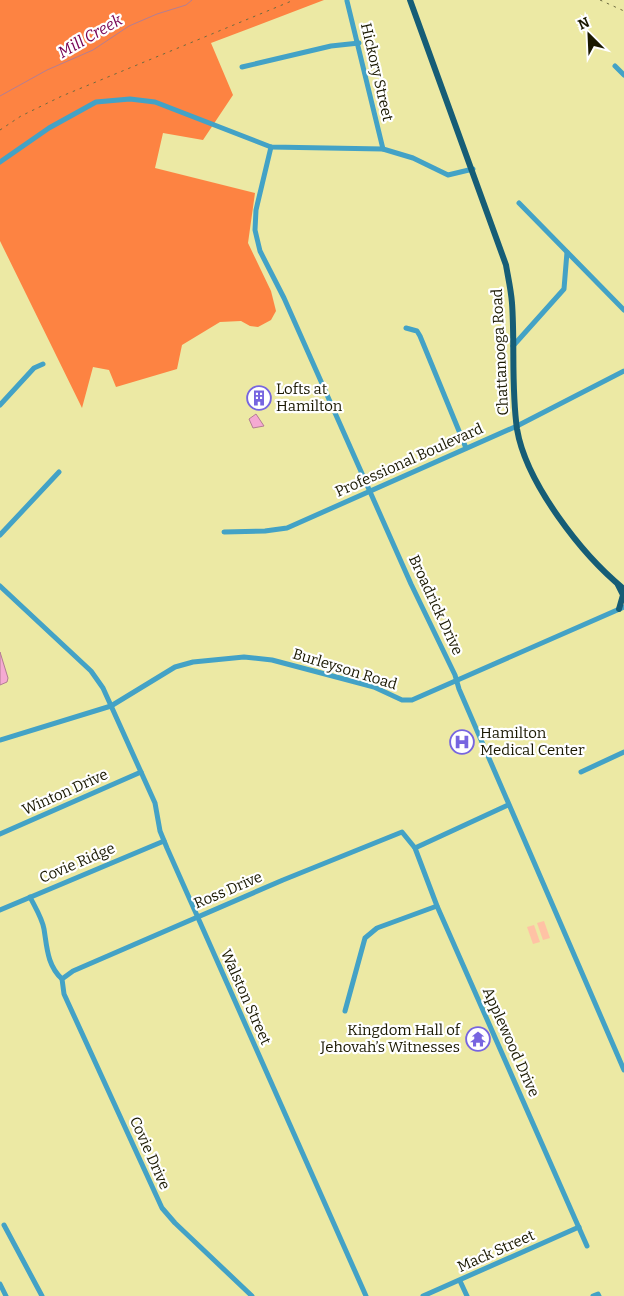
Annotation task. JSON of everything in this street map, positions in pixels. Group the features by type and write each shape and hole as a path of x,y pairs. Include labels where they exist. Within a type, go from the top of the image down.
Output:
{"main road":[{"name":"Chattanooga Road","path":"410,0 473,169 506,265 512,301 517,426 532,470 547,497 590,556 624,588"},
{"path":"616,582 623,595 622,608"}],"street":[{"name":"Hickory Street","path":"347,1 359,43 383,149"},
{"path":"242,67 331,46 359,43"},
{"path":"615,66 624,75"},
{"path":"0,162 49,128 96,102 130,99 164,105 271,147 383,149 413,158 448,175 473,169"},
{"name":"Broadrick Drive","path":"271,147 256,210 255,230 260,251 456,681 624,1070"},
{"path":"519,203 624,310"},
{"path":"513,346 564,289 567,252"},
{"path":"406,328 417,331 420,336 466,448"},
{"path":"0,405 34,368 43,364"},
{"name":"Professional Boulevard","path":"224,532 266,532 287,528 517,426 624,371"},
{"path":"0,535 59,472"},
{"name":"Walston Street","path":"0,586 91,671 103,688 155,803 164,841 366,1296"},
{"name":"Burleyson Road","path":"0,740 111,706 175,667 192,662 244,657 272,660 308,669 374,688 406,701 622,608"},
{"path":"581,772 624,752"},
{"name":"Winton Drive","path":"0,834 141,772"},
{"path":"416,848 508,805"},
{"name":"Ross Drive","path":"62,979 73,971 197,917 402,832 416,848"},
{"name":"Covie Ridge","path":"0,910 164,841"},
{"name":"Applewood Drive","path":"416,848 437,906 587,1246"},
{"path":"30,896 44,930 45,947 51,964 62,979"},
{"path":"345,1011 365,938 378,928 437,906"},
{"name":"Covie Drive","path":"62,979 64,994 162,1208 175,1223 252,1296"},
{"path":"4,1225 42,1296"},
{"name":"Mack Street","path":"423,1296 579,1227"},
{"path":"460,1281 467,1296"},
{"path":"0,1284 6,1296"},
{"path":"593,1296 598,1294 599,1296"}],"shaded area":[{"path":"0,0 324,0 211,43 233,95 203,140 163,133 155,168 255,193 248,243 271,291 276,311 271,320 258,327 250,326 241,321 220,322 182,345 177,369 116,387 109,370 93,367 82,408 0,241"},
{"path":"256,414 264,426 253,428 249,419"},
{"path":"0,652 8,678 7,682 0,685"},
{"path":"544,921 550,938 543,940 537,923"},
{"path":"534,925 540,942 533,944 527,927"}],"waterway":[{"name":"Mill Creek","path":"0,96 47,70 93,50 129,26 157,14 186,5 192,0"}],"railway":[{"path":"0,130 21,116 62,96 294,0"},
{"path":"600,0 624,11"}],"place":[{"name":"Lofts at Hamilton","path":"259,398"},
{"name":"Hamilton Medical Center","path":"462,742"},
{"name":"Kingdom Hall of Jehovah’s Witnesses","path":"478,1039"}]}
